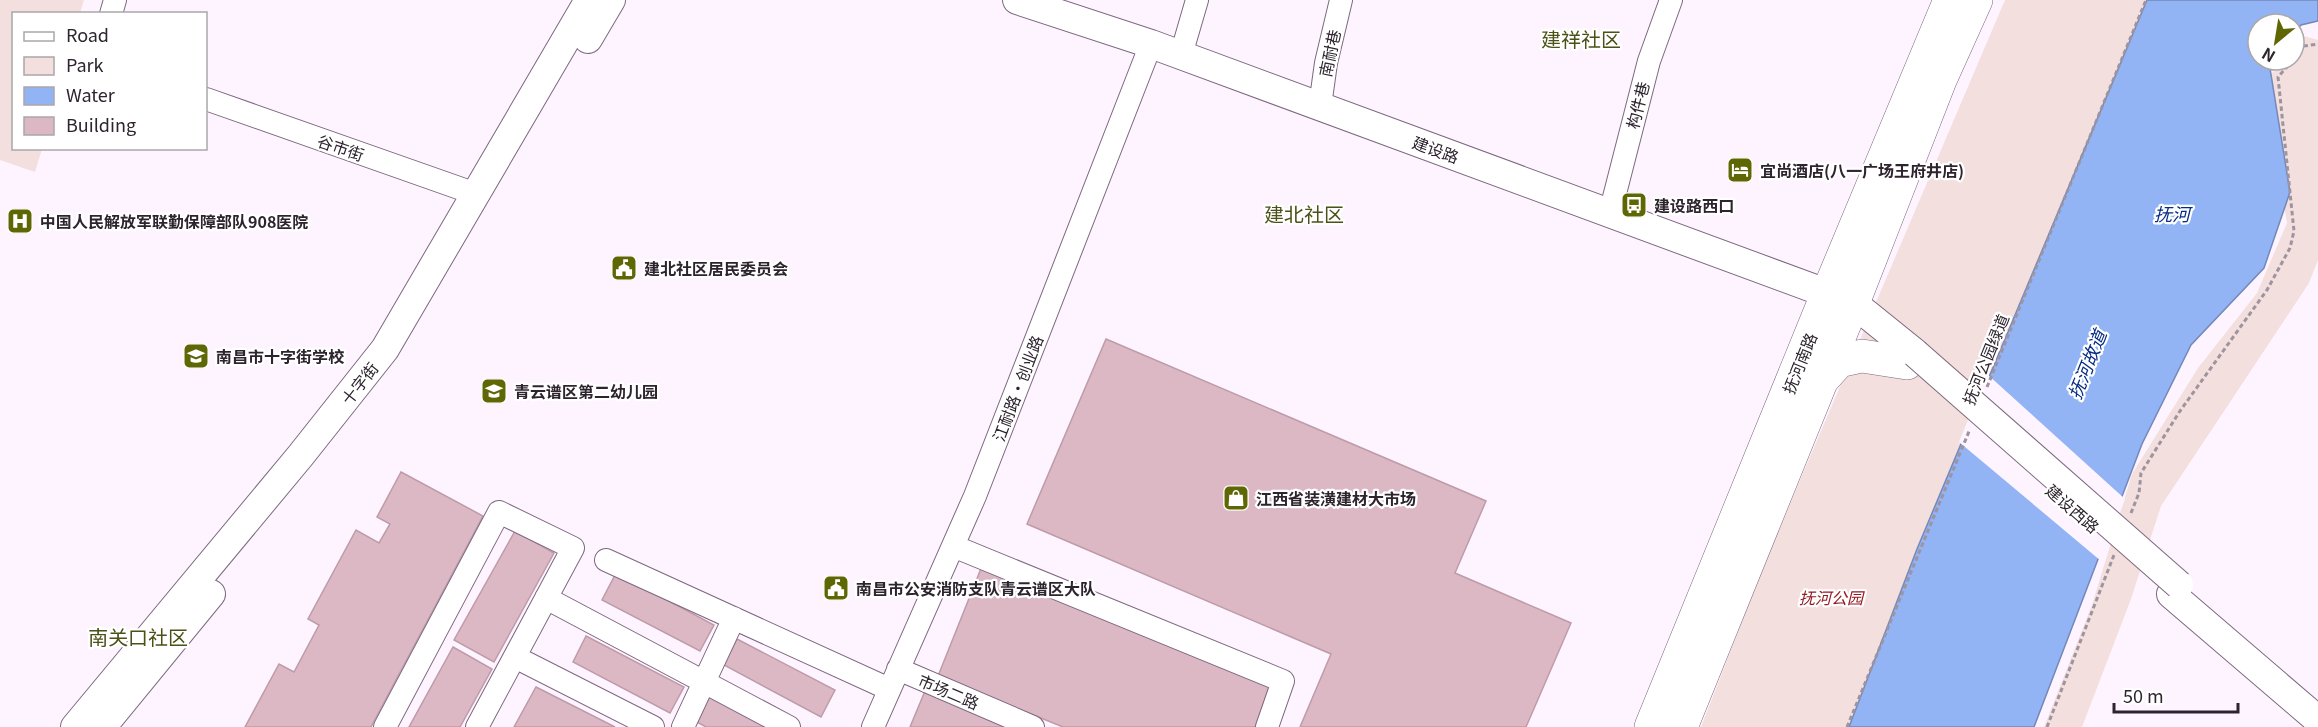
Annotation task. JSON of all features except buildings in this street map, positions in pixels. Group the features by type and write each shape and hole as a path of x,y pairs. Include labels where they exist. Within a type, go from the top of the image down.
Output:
{"highway":[{"name":"抚河南路","path":"1681,727 1822,380 1837,305 1950,0"},
{"name":"抚河南路","path":"1651,727 1837,305 1976,0"},
{"path":"1822,380 1839,361 1862,356 1911,358"}],"main road":[{"name":"十字街","path":"75,727 301,455 385,349 589,0"},
{"name":"十字街","path":"102,727 398,365 611,0"},
{"name":"建设路","path":"1017,0 1151,44 1741,261 1837,305"},
{"name":"建设西路","path":"1837,305 1911,358 2175,589 2318,720"},
{"name":"建设西路","path":"2175,589 2318,704"}],"street":[{"path":"1180,55 1197,0"},
{"name":"南耐巷","path":"1320,106 1326,63 1341,0"},
{"name":"构件巷","path":"1610,213 1649,61 1671,0"},
{"name":"江耐路·创业路","path":"873,727 975,496 1151,44"},
{"name":"谷市街","path":"207,99 476,194"},
{"path":"385,727 499,512 573,548 478,727"},
{"path":"953,546 1283,681 1267,727"},
{"name":"市场二路","path":"606,560 734,618 894,679 1033,727"},
{"path":"546,598 789,727"},
{"path":"683,727 734,618"},
{"path":"515,657 653,727"}],"path":[{"name":"抚河公园绿道","path":"1983,397 2146,0"},
{"path":"2130,515 2139,493 2141,473 2180,411 2267,290 2290,248 2294,231 2278,77 2282,72"},
{"name":"抚河公园绿道","path":"1847,727 1974,419"},
{"path":"2047,727 2117,549"}],"green space":[{"path":"0,0 84,0 80,12 12,12 12,150 42,150 35,172 0,160"},
{"name":"抚河公园","path":"2005,0 2151,0 1860,727 1701,727 1766,560"},
{"path":"2306,37 2318,40 2318,260 2309,283 2161,506 2131,599 2082,727 2044,727 2092,605 2132,474 2198,368 2257,293 2287,223 2263,84 2273,72 2306,72"}],"water":[{"name":"抚河","path":"2147,0 2318,0 2318,21 2306,24 2306,12 2246,12 2246,72 2271,72 2290,192 2264,268 2191,345 2142,444 2034,727 1849,727 1917,549"}],"pier":[{"path":"1987,374 2125,499 2101,561 1959,442"}],"place":[{"name":"宜尚酒店(八一广场王府井店)","path":"1740,170"},
{"name":"建设路西口","path":"1634,205"},
{"name":"中国人民解放军联勤保障部队908医院","path":"20,221"},
{"name":"建北社区居民委员会","path":"624,268"},
{"name":"南昌市十字街学校","path":"196,356"},
{"name":"青云谱区第二幼儿园","path":"494,391"},
{"name":"江西省装潢建材大市场","path":"1236,498"},
{"name":"南昌市公安消防支队青云谱区大队","path":"836,588"}],"district":[{"name":"建祥社区","path":"1581,38"},
{"name":"建北社区","path":"1304,213"},
{"name":"南关口社区","path":"138,636"}],"water label":[{"name":"抚河故道","path":"2086,364"}]}
